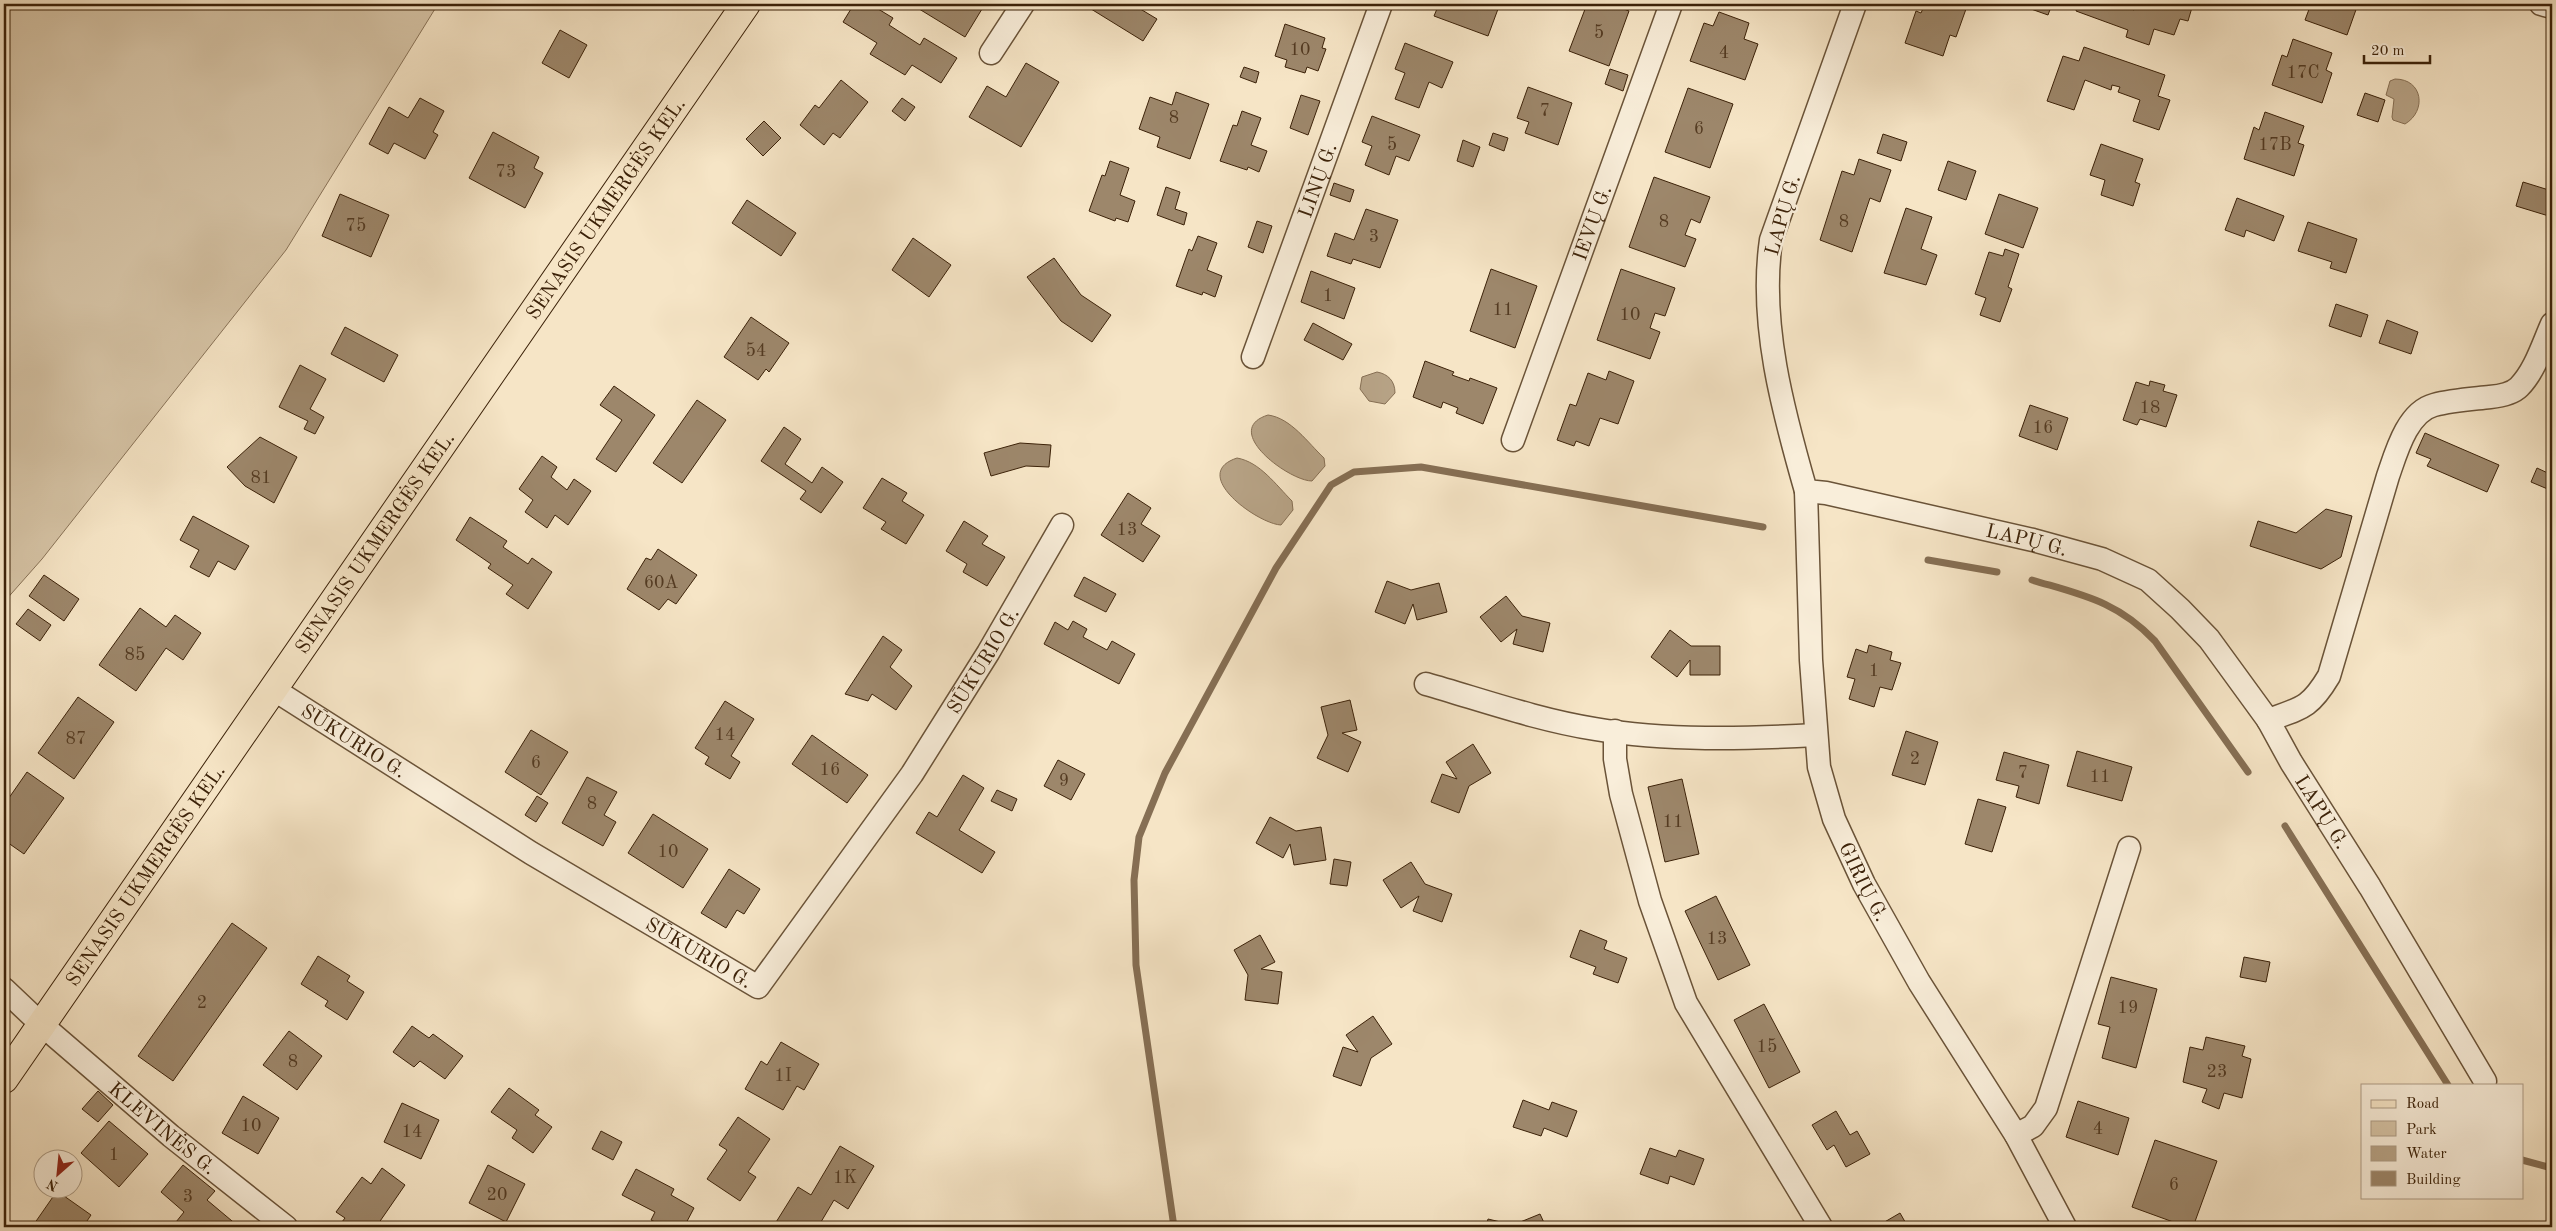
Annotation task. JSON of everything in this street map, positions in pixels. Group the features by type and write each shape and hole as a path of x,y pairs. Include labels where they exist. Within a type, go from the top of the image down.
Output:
{"main road":[{"name":"SENASIS UKMERGĖS KEL.","path":"4,1079 746,4"}],"street":[{"path":"991,53 1023,4"},
{"name":"LINŲ G.","path":"1252,357 1381,4"},
{"name":"IEVŲ G.","path":"1513,440 1671,4"},
{"name":"LAPŲ G.","path":"1855,4 1772,240 1767,272 1773,348 1789,431 1806,491 1826,493 2033,540 2102,559 2148,580 2209,639 2268,720 2291,762 2370,887 2485,1081"},
{"path":"2541,4 2552,7"},
{"path":"2268,720 2306,707 2319,694 2329,676 2388,476 2397,450 2410,425 2419,413 2432,405 2503,395 2518,389 2527,376 2552,324"},
{"name":"GIRIŲ G.","path":"1806,491 1811,660 1816,735 1819,767 1834,818 1864,884 1919,982 2016,1135 2065,1227"},
{"name":"SŪKURIO G.","path":"273,689 523,848 758,987 912,774 988,653 1062,525"},
{"path":"1426,684 1546,719 1615,732 1692,737 1816,735"},
{"path":"1615,732 1615,759 1620,794 1650,902 1686,1003 1822,1227"},
{"path":"2016,1135 2034,1126 2046,1108 2129,848"},
{"name":"KLEVINĖS G.","path":"4,989 42,1025 171,1136 264,1212 286,1227"}],"green space":[{"path":"4,4 438,4 286,250 42,559 4,602"}],"water":[{"path":"2395,79 2404,80 2411,84 2419,97 2417,111 2405,124 2393,120 2394,99 2386,95 2390,81"},
{"path":"1377,372 1388,376 1394,385 1395,393 1385,404 1369,401 1360,389 1362,377"},
{"path":"1268,415 1276,417 1292,426 1324,458 1325,466 1312,481 1302,479 1275,464 1263,454 1255,442 1251,432 1255,422"},
{"path":"1237,458 1245,460 1260,469 1292,501 1293,510 1281,525 1270,522 1244,508 1223,486 1220,475 1224,465"}],"building":[{"path":"854,4 870,4 893,18 889,25 920,45 924,38 957,58 941,83 912,65 905,75 870,54 877,43 843,22"},
{"path":"911,4 985,4 965,37"},
{"path":"1083,4 1132,4 1157,19 1143,41"},
{"path":"1439,4 1495,4 1494,8 1498,9 1488,36 1434,16"},
{"path":"1587,4 1611,4 1629,11 1609,66 1569,51"},
{"path":"1925,4 1951,4 1966,9 1956,37 1950,35 1943,56 1905,43 1916,11 1921,13"},
{"path":"2033,4 2052,4 2048,15 2031,9"},
{"path":"2078,4 2117,4 2134,10 2136,4 2142,6 2143,4 2193,4 2188,21 2180,19 2174,35 2154,29 2149,45 2126,37 2128,30 2076,11"},
{"path":"2311,4 2358,4 2347,35 2305,20"},
{"path":"1719,12 1749,23 1744,39 1758,44 1745,80 1690,61 1704,23 1713,26"},
{"path":"1285,24 1325,38 1322,48 1326,49 1318,71 1307,67 1305,73 1285,67 1287,60 1275,56"},
{"path":"560,30 587,45 569,78 542,63"},
{"path":"2293,39 2332,53 2326,70 2332,73 2322,103 2272,85 2282,55 2287,57"},
{"path":"1405,43 1453,62 1442,88 1429,82 1419,108 1395,99 1405,73 1395,69"},
{"path":"2084,47 2165,75 2158,96 2170,100 2159,130 2133,121 2140,100 2118,92 2120,87 2112,85 2111,90 2085,80 2074,110 2047,101 2063,56 2079,61"},
{"path":"1026,63 1059,82 1021,147 969,117 987,86 1006,97"},
{"path":"1244,67 1259,72 1256,83 1240,77"},
{"path":"1610,69 1628,75 1623,91 1605,84"},
{"path":"841,80 868,102 840,138 833,133 824,145 800,125 815,105 819,108"},
{"path":"1528,87 1572,103 1558,145 1525,133 1529,122 1517,118"},
{"path":"1688,88 1733,104 1710,168 1665,152"},
{"path":"1176,92 1209,104 1190,159 1157,147 1160,137 1139,129 1150,97 1172,105"},
{"path":"2365,93 2385,100 2378,122 2357,115"},
{"path":"1301,95 1320,101 1308,135 1290,128"},
{"path":"420,98 444,111 433,132 438,135 425,159 394,143 388,154 369,144 389,107 408,118"},
{"path":"902,98 915,107 905,121 892,111"},
{"path":"1242,111 1261,118 1251,145 1267,151 1259,172 1248,167 1247,170 1220,161 1233,125 1237,126"},
{"path":"2265,112 2304,126 2298,143 2304,145 2294,176 2244,159 2254,127 2259,130"},
{"path":"1372,116 1420,135 1409,161 1396,156 1389,175 1365,165 1372,146 1362,142"},
{"path":"764,121 781,138 763,156 746,139"},
{"path":"493,132 539,157 534,168 543,173 525,208 469,178"},
{"path":"1493,133 1508,138 1504,151 1489,145"},
{"path":"1883,134 1907,142 1901,161 1877,153"},
{"path":"1463,140 1480,147 1473,167 1457,161"},
{"path":"2101,144 2143,159 2135,182 2140,184 2133,206 2101,195 2105,180 2090,175"},
{"path":"1859,159 1891,170 1880,202 1870,198 1852,252 1820,240 1842,171 1854,175"},
{"path":"1110,161 1129,168 1120,195 1135,201 1128,222 1116,218 1115,221 1089,211 1102,175 1105,176"},
{"path":"1948,161 1976,171 1966,200 1938,190"},
{"path":"1654,177 1710,197 1700,223 1691,219 1685,235 1696,239 1685,267 1629,247"},
{"path":"2523,182 2552,191 2552,217 2516,206"},
{"path":"1334,183 1354,190 1350,202 1330,195"},
{"path":"1166,187 1180,192 1175,209 1187,213 1184,225 1157,215"},
{"path":"340,194 389,215 371,257 322,236"},
{"path":"1999,194 2038,208 2023,248 1985,234"},
{"path":"2237,198 2284,216 2274,241 2246,230 2244,237 2225,230"},
{"path":"747,200 796,233 781,256 732,223"},
{"path":"1906,208 1932,217 1921,249 1937,255 1926,285 1884,273"},
{"path":"1366,209 1398,220 1380,268 1353,259 1351,264 1327,256 1335,233 1354,240"},
{"path":"1257,221 1272,226 1263,253 1248,247"},
{"path":"2308,222 2357,239 2346,273 2330,268 2332,262 2298,251"},
{"path":"1198,236 1217,243 1207,270 1222,276 1215,297 1203,292 1202,295 1176,286 1189,249 1192,251"},
{"path":"913,238 951,265 929,297 892,270"},
{"path":"2005,249 2019,254 2008,287 2012,289 2000,322 1980,315 1986,298 1975,294 1989,252 2003,256"},
{"path":"1054,258 1081,295 1111,315 1092,342 1061,321 1027,277"},
{"path":"1491,269 1537,286 1515,348 1470,331"},
{"path":"1621,269 1675,288 1665,316 1655,313 1650,328 1660,332 1650,359 1597,340"},
{"path":"1311,271 1355,288 1344,319 1301,302"},
{"path":"2336,304 2368,315 2361,337 2329,326"},
{"path":"751,317 789,343 769,372 766,369 758,380 724,357"},
{"path":"2387,320 2418,332 2411,354 2379,343"},
{"path":"1313,323 1352,344 1343,360 1304,340"},
{"path":"345,327 398,355 384,382 331,354"},
{"path":"1425,361 1454,372 1452,375 1469,381 1470,378 1497,388 1483,424 1456,413 1458,408 1443,402 1441,408 1413,397"},
{"path":"300,365 326,379 310,409 324,417 315,434 304,429 308,421 279,407"},
{"path":"1609,371 1634,381 1618,424 1600,418 1589,446 1576,441 1574,446 1557,440 1570,404 1576,406 1588,373 1606,380"},
{"path":"2150,381 2165,385 2163,391 2177,395 2166,427 2140,419 2137,425 2123,420 2136,382 2149,386"},
{"path":"614,386 655,415 616,472 596,459 622,420 600,405"},
{"path":"697,400 726,420 682,483 653,463"},
{"path":"2030,405 2068,418 2057,450 2019,436"},
{"path":"784,427 801,439 785,464 812,483 822,467 843,482 821,513 800,499 806,491 761,461"},
{"path":"2425,433 2499,465 2487,492 2427,466 2431,459 2416,453"},
{"path":"260,437 297,457 274,503 245,486 227,467"},
{"path":"1020,443 1051,445 1049,467 1026,466 991,476 984,453"},
{"path":"542,456 557,467 551,477 567,490 574,479 591,491 568,525 555,515 547,528 525,512 533,500 519,489"},
{"path":"2537,468 2552,475 2550,490 2531,482"},
{"path":"882,478 907,493 902,501 924,515 906,544 881,529 886,522 863,508"},
{"path":"1128,493 1151,508 1141,524 1160,536 1143,562 1101,535"},
{"path":"2326,509 2352,516 2341,557 2321,569 2250,546 2258,521 2296,533"},
{"path":"193,516 249,546 235,570 218,561 209,577 190,567 199,550 180,540"},
{"path":"470,517 507,541 503,547 528,564 532,558 552,572 528,609 506,594 513,585 488,568 491,564 456,540"},
{"path":"964,521 988,536 982,544 1005,557 987,586 963,572 967,564 946,551"},
{"path":"658,549 697,575 676,604 668,599 659,610 627,589 646,558 651,560"},
{"path":"44,575 79,599 64,621 29,596"},
{"path":"1084,577 1116,594 1106,612 1074,596"},
{"path":"1387,581 1411,590 1439,583 1447,612 1417,620 1413,604 1405,624 1375,612"},
{"path":"1506,596 1522,616 1550,623 1543,652 1513,644 1517,629 1501,642 1480,617"},
{"path":"140,608 166,627 175,615 201,633 183,660 166,648 136,691 99,665"},
{"path":"28,609 51,625 40,641 16,624"},
{"path":"1073,621 1087,629 1083,637 1107,650 1112,641 1135,654 1119,684 1044,644 1055,622 1068,630"},
{"path":"1670,630 1691,646 1720,646 1720,675 1690,675 1690,660 1677,677 1651,657"},
{"path":"883,636 902,650 890,667 912,686 896,710 872,694 868,701 845,694"},
{"path":"1869,645 1892,652 1890,660 1901,663 1892,690 1880,687 1874,707 1849,699 1855,679 1847,677 1856,649 1867,653"},
{"path":"78,697 114,722 74,779 38,753"},
{"path":"1350,700 1357,730 1342,733 1361,742 1348,772 1317,758 1328,735 1321,707"},
{"path":"725,701 754,719 731,756 740,762 730,779 705,764 709,757 695,748"},
{"path":"531,730 568,752 541,795 505,772"},
{"path":"1906,731 1938,742 1925,785 1892,775"},
{"path":"812,735 868,775 847,803 792,764"},
{"path":"1473,744 1491,773 1469,786 1459,813 1431,802 1442,774 1457,779 1446,762"},
{"path":"2077,751 2132,767 2122,801 2067,786"},
{"path":"2004,752 2049,765 2039,804 2016,797 2019,786 1996,780"},
{"path":"1058,760 1085,774 1071,800 1044,786"},
{"path":"27,772 64,798 24,854 4,840 4,805"},
{"path":"963,775 984,788 959,830 995,852 982,873 916,833 929,812 937,817"},
{"path":"587,777 617,792 604,815 616,822 603,846 562,823"},
{"path":"1682,779 1699,854 1665,862 1648,787"},
{"path":"997,790 1017,799 1012,811 991,801"},
{"path":"537,796 548,803 536,822 525,815"},
{"path":"1978,799 2006,807 1992,852 1965,844"},
{"path":"653,814 708,849 683,888 628,853"},
{"path":"1270,817 1296,831 1321,827 1326,860 1294,865 1290,844 1283,858 1256,843"},
{"path":"1334,859 1351,862 1347,886 1330,884"},
{"path":"1411,862 1425,884 1452,894 1442,922 1413,911 1419,896 1401,908 1383,880"},
{"path":"729,869 760,889 744,914 737,910 726,928 701,913"},
{"path":"1716,896 1750,965 1718,980 1685,911"},
{"path":"232,923 267,948 173,1081 138,1056"},
{"path":"1580,930 1607,941 1604,949 1627,958 1618,983 1593,974 1596,967 1570,957"},
{"path":"1260,935 1275,962 1261,969 1282,972 1278,1004 1245,1000 1248,975 1234,950"},
{"path":"318,956 350,976 347,981 364,992 347,1020 325,1006 328,1001 301,984"},
{"path":"2244,957 2270,962 2266,982 2240,977"},
{"path":"2111,977 2157,989 2136,1068 2102,1058 2110,1027 2098,1024"},
{"path":"1764,1004 1800,1072 1769,1088 1734,1020"},
{"path":"1373,1016 1392,1044 1371,1058 1361,1086 1333,1076 1343,1047 1358,1052 1346,1035"},
{"path":"412,1026 429,1038 433,1034 463,1056 445,1079 420,1061 414,1067 393,1052"},
{"path":"289,1031 322,1056 297,1090 263,1065"},
{"path":"2206,1037 2245,1046 2242,1056 2251,1059 2242,1098 2224,1093 2219,1109 2202,1102 2207,1089 2183,1082 2190,1047 2203,1050"},
{"path":"781,1042 819,1064 804,1090 797,1086 783,1110 745,1089 761,1061 767,1065"},
{"path":"509,1088 539,1110 535,1115 552,1127 533,1153 512,1138 517,1130 491,1112"},
{"path":"98,1091 113,1105 98,1122 82,1109"},
{"path":"243,1096 279,1118 258,1154 222,1133"},
{"path":"1523,1100 1549,1110 1552,1102 1577,1111 1567,1137 1544,1128 1541,1136 1513,1127"},
{"path":"2078,1101 2129,1118 2118,1155 2066,1137"},
{"path":"402,1103 439,1120 421,1159 384,1142"},
{"path":"1836,1111 1850,1135 1857,1131 1870,1154 1846,1167 1834,1145 1827,1150 1812,1125"},
{"path":"738,1117 770,1139 748,1172 756,1177 740,1201 707,1179 727,1150 719,1145"},
{"path":"109,1121 148,1154 119,1187 82,1152"},
{"path":"601,1131 622,1142 613,1160 592,1149"},
{"path":"2155,1140 2217,1161 2193,1227 2187,1227 2132,1207"},
{"path":"840,1146 874,1166 848,1209 834,1200 818,1227 773,1227 798,1187 811,1195"},
{"path":"1650,1148 1676,1157 1679,1150 1704,1159 1694,1185 1670,1176 1668,1184 1640,1174"},
{"path":"183,1165 215,1191 207,1200 237,1227 172,1227 184,1212 161,1192"},
{"path":"488,1165 525,1184 506,1222 469,1203"},
{"path":"382,1168 405,1185 376,1227 338,1227 345,1218 336,1212 362,1177 371,1184"},
{"path":"636,1169 674,1189 671,1195 694,1208 684,1227 665,1227 651,1220 655,1212 622,1195"},
{"path":"52,1198 67,1198 91,1215 83,1227 32,1227"},
{"path":"1900,1213 1908,1227 1876,1227"},
{"path":"1540,1214 1546,1227 1486,1227 1488,1219 1513,1225"}],"waterway":[{"path":"1174,1227 1136,965 1134,880 1139,837 1165,773 1276,568 1331,485 1354,472 1421,467 1763,527"},
{"path":"1928,560 1997,572"},
{"path":"2032,580 2098,601 2113,608 2141,628 2155,641 2248,772"},
{"path":"2285,826 2447,1084"},
{"path":"2524,1161 2552,1168"}]}
